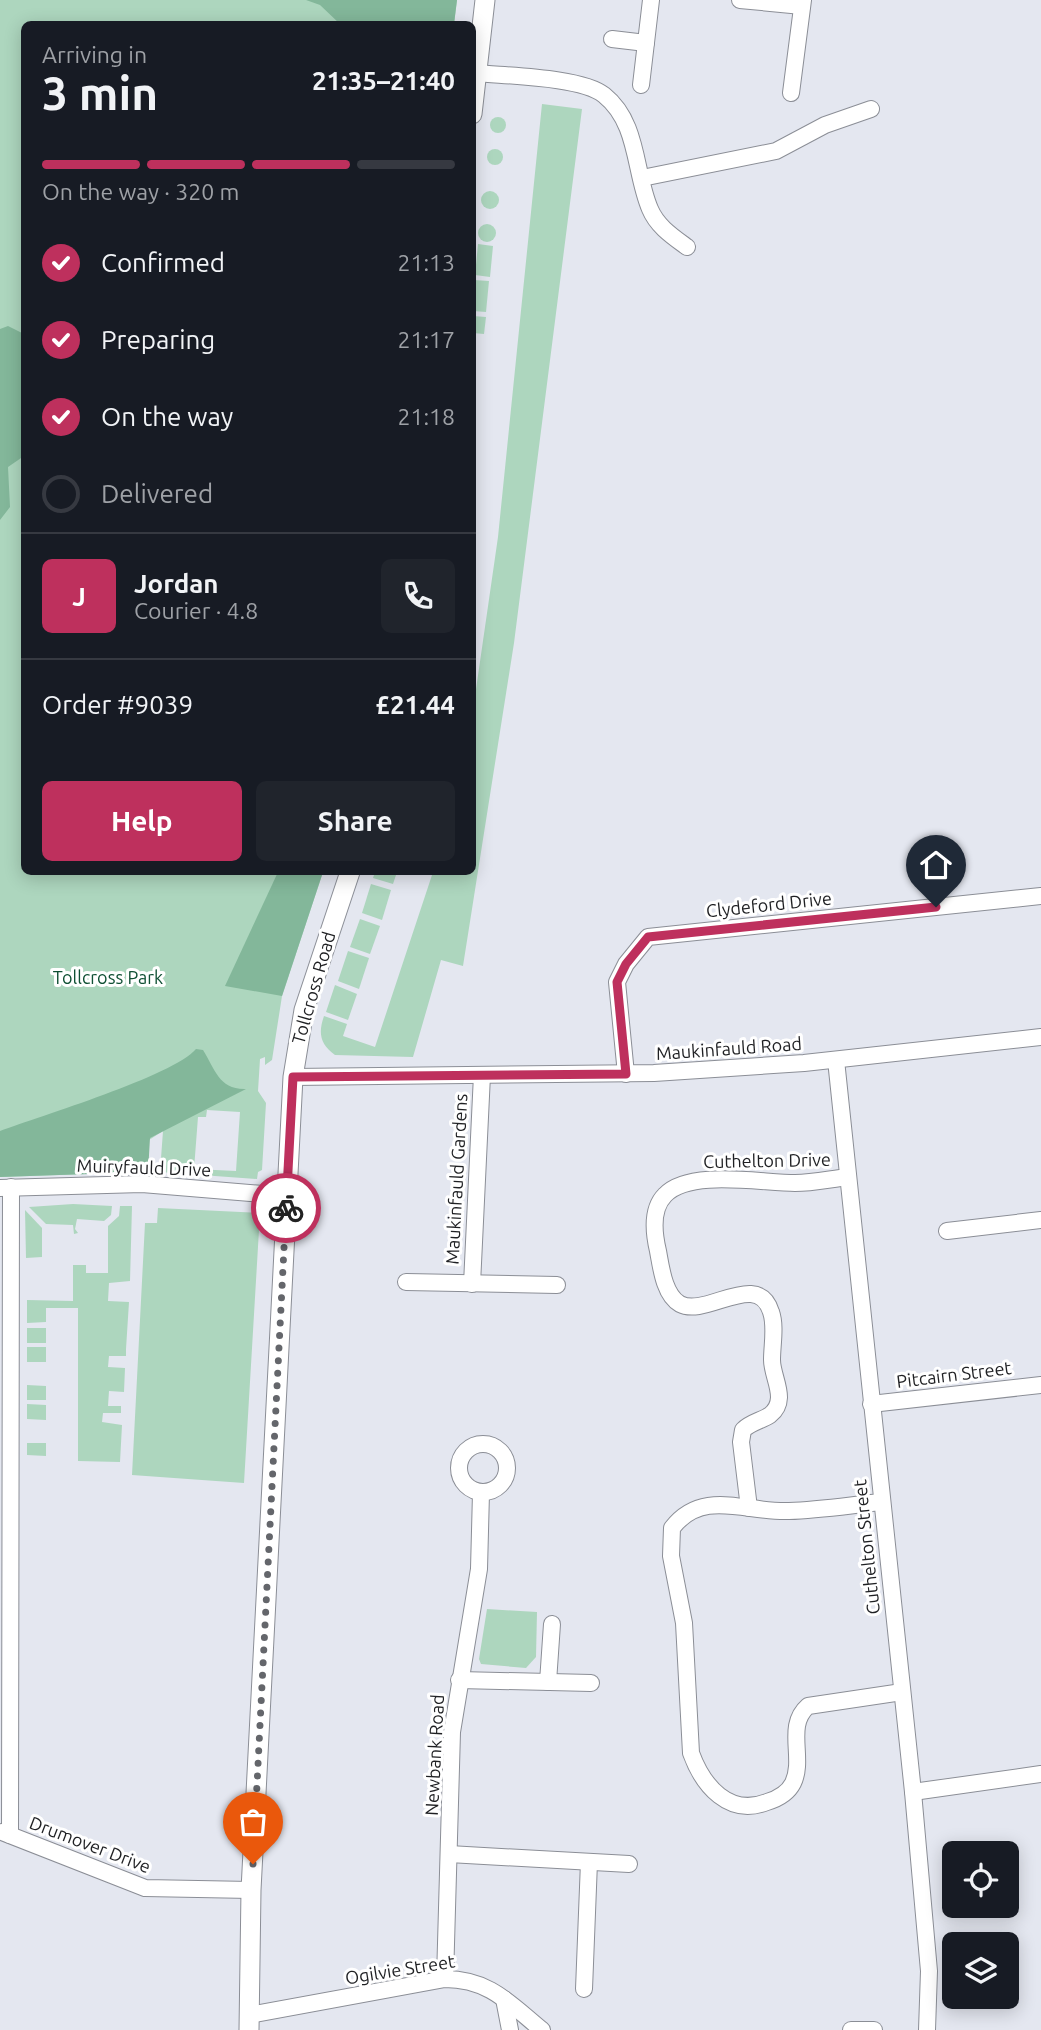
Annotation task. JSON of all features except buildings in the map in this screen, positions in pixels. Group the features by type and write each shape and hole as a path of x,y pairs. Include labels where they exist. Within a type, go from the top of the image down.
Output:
{"street":[{"path":"476,82 485,0"},
{"path":"641,85 652,0"},
{"path":"740,0 803,3 791,93"},
{"path":"612,39 646,43"},
{"path":"477,74 567,82 604,94 630,130 650,209 663,229 687,247"},
{"path":"642,178 776,151 825,125 871,109"},
{"name":"Tollcross Road","path":"249,2022 251,1890 293,1077 304,1010 349,875"},
{"name":"Clydeford Drive","path":"626,1074 617,982 626,964 648,937 1041,896"},
{"name":"Maukinfauld Road","path":"293,1077 626,1074 836,1060 1041,1037"},
{"name":"Cuthelton Street","path":"836,1060 913,1791 929,1971 927,2030"},
{"name":"Maukinfauld Gardens","path":"471,1284 482,1075"},
{"name":"Cuthelton Drive","path":"749,1508 741,1442 743,1430 751,1422 769,1416 777,1407 779,1398 772,1365 772,1312 758,1296 748,1293 690,1307 680,1304 671,1296 654,1231 658,1204 665,1195 690,1182 799,1183 848,1177"},
{"name":"Muiryfauld Drive","path":"6,1188 142,1184 287,1196"},
{"path":"5,1833 6,1188"},
{"path":"947,1231 1041,1220"},
{"name":"Maukinfauld Gardens","path":"407,1282 557,1285"},
{"name":"Pitcairn Street","path":"871,1404 1041,1385"},
{"name":"Newbank Road","path":"445,1979 452,1732 479,1569 481,1493"},
{"path":"881,1502 790,1511 720,1503 702,1506 679,1518 670,1538 684,1623 689,1737 697,1769 718,1796 733,1805 748,1807 775,1800 789,1790 795,1780 796,1725 800,1712 808,1706 902,1692"},
{"path":"548,1682 552,1624"},
{"path":"459,1680 591,1682"},
{"path":"913,1791 1041,1774"},
{"name":"Drumover Drive","path":"5,1833 145,1888 251,1890"},
{"path":"449,1854 629,1864"},
{"path":"584,1989 589,1862"},
{"name":"Ogilvie Street","path":"249,2022 445,1979 468,1979 484,1985 542,2030"},
{"path":"504,1999 510,2030"},
{"path":"851,2030 874,2030"}],"green space":[{"name":"Tollcross Park","path":"0,0 457,0 454,21 21,21 21,875 322,875 282,996 272,1060 265,1065 265,1057 260,1059 258,1091 266,1103 262,1170 258,1172 257,1179 160,1172 163,1131 149,1140 148,1172 0,1177","holes":["207,1110 240,1112 236,1171 194,1169 198,1117 206,1117"]},
{"path":"306,0 457,0 454,21 337,21 320,5"},
{"path":"542,104 582,109 514,643 463,966 441,960 413,1057 335,1055 326,1047 322,1038 324,1016 347,1024 343,1036 375,1047 432,875 476,875 476,689 498,537"},
{"path":"495,117 501,117 506,125 504,131 495,133 490,128 490,122"},
{"path":"492,149 498,149 503,157 501,163 492,165 487,160 487,154"},
{"path":"490,191 496,194 499,200 496,206 490,209 484,206 481,200 484,194"},
{"path":"487,224 493,227 496,233 493,239 487,242 481,239 478,233 481,227"},
{"path":"478,244 493,246 490,277 476,275"},
{"path":"476,280 489,281 486,312 476,311"},
{"path":"476,316 486,317 484,334 476,333"},
{"path":"8,326 21,332 21,458 8,467 10,507 0,520 0,329"},
{"path":"277,875 322,875 282,996 225,986"},
{"path":"374,875 396,875 393,884 373,878"},
{"path":"371,884 391,890 382,920 362,913"},
{"path":"360,919 380,926 370,954 350,947"},
{"path":"348,951 369,958 359,989 338,981"},
{"path":"335,985 357,994 348,1020 326,1012"},
{"path":"196,1049 203,1050 224,1082 246,1089 150,1138 148,1172 0,1177 0,1131 134,1083 183,1060"},
{"path":"73,1204 112,1206 111,1215 104,1221 77,1219 75,1229 78,1233 74,1234 73,1225 46,1224 29,1207"},
{"path":"120,1206 132,1206 130,1281 109,1283 108,1301 129,1302 126,1356 109,1356 108,1367 125,1368 124,1392 109,1391 108,1406 121,1406 121,1413 103,1413 102,1422 122,1425 120,1462 78,1461 78,1308 46,1308 46,1322 27,1323 27,1300 73,1301 73,1265 86,1265 86,1273 108,1273 108,1226 119,1216"},
{"path":"158,1208 260,1213 244,1483 132,1475 145,1223 157,1223"},
{"path":"25,1210 42,1228 42,1257 26,1258"},
{"path":"27,1328 46,1328 46,1343 27,1343"},
{"path":"27,1347 46,1347 46,1362 27,1362"},
{"path":"27,1385 46,1386 46,1400 27,1400"},
{"path":"27,1404 46,1405 46,1420 27,1419"},
{"path":"27,1443 46,1443 46,1456 27,1455"},
{"path":"487,1609 537,1612 536,1657 526,1668 481,1664 479,1659"}],"way so far":[{"path":"253,1864 286,1208"}],"route":[{"path":"286,1208 293,1077 626,1074 617,982 626,964 648,937 936,907"}]}
